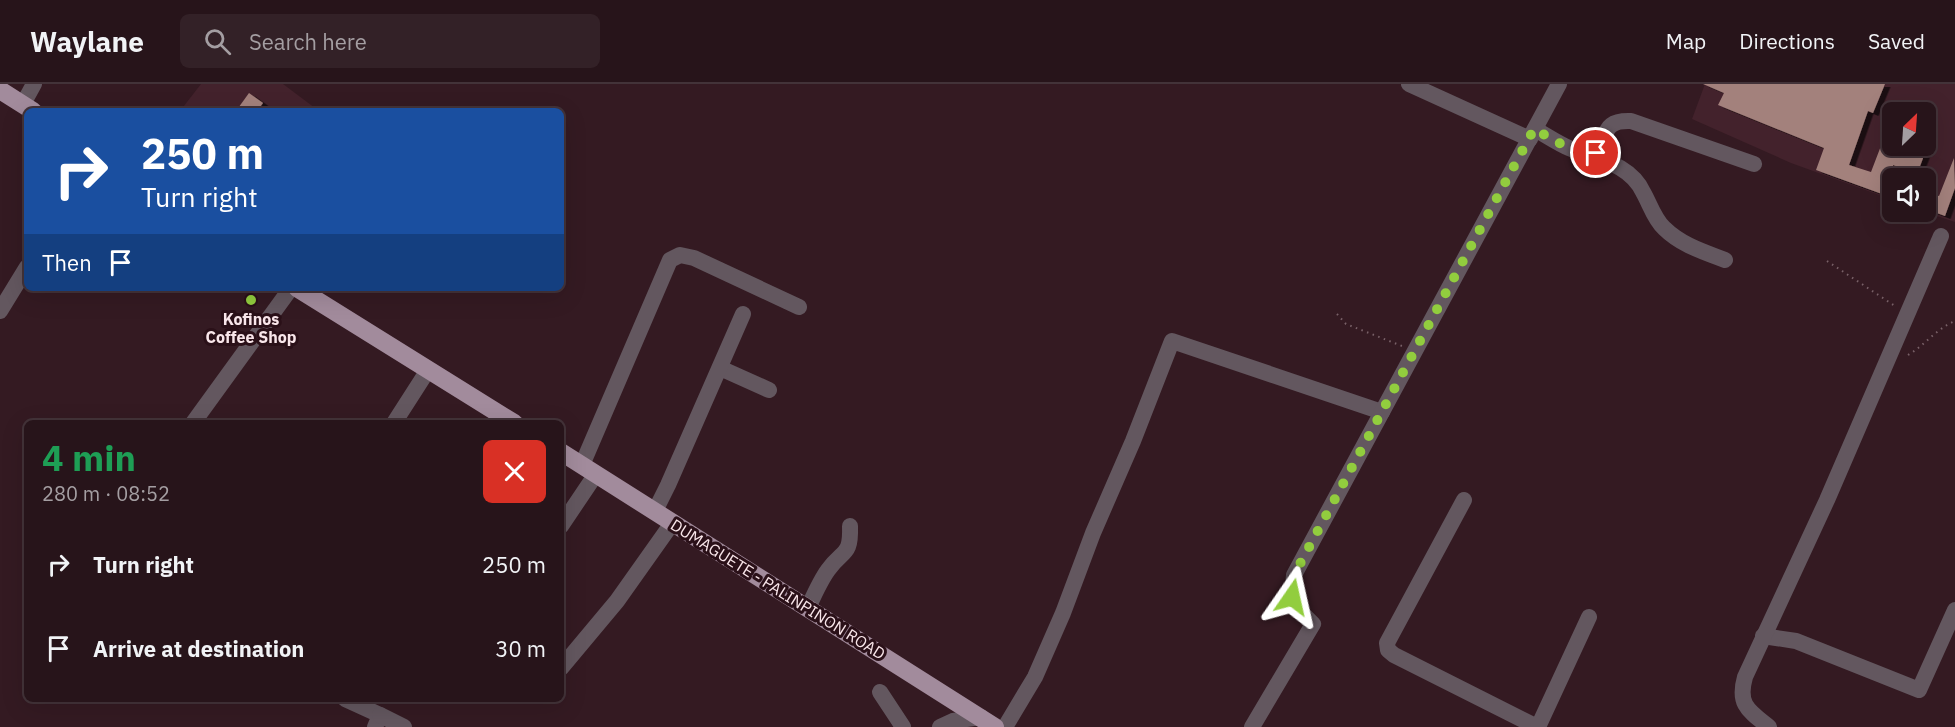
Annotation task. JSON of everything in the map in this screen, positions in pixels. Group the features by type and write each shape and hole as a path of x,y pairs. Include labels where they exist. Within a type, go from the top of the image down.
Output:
{"main road":[{"path":"2,94 28,107"},
{"path":"302,291 509,420"},
{"name":"DUMAGUETE - PALINPINON ROAD","path":"564,454 988,722"}],"street":[{"path":"28,107 34,84"},
{"path":"1409,84 1532,134 1614,163 1631,175 1642,189 1652,211 1663,227 1694,248 1725,260"},
{"path":"1252,727 1313,624 1301,614 1292,597 1294,575 1559,84"},
{"path":"1588,154 1596,153 1611,124 1618,121 1631,121 1754,165"},
{"path":"1769,727 1748,710 1742,700 1745,677 1827,500 1941,236"},
{"path":"564,520 589,470 670,260 680,255 694,258 799,307"},
{"path":"0,311 24,272"},
{"path":"195,420 289,291"},
{"path":"655,511 743,314"},
{"path":"1005,727 1035,676 1063,613 1093,533 1133,441 1172,341 1382,412"},
{"path":"720,368 769,390"},
{"path":"396,420 428,369"},
{"path":"1464,500 1392,632 1387,643 1388,650 1537,727 1589,617"},
{"path":"564,665 617,601 673,522"},
{"path":"808,608 829,569 844,555 851,544 850,526"},
{"path":"1763,636 1796,641 1920,690 1955,610"},
{"path":"880,692 903,727"},
{"path":"349,702 377,721 404,727"},
{"path":"940,727 953,721 988,722"}],"path":[{"path":"1827,261 1908,315"},
{"path":"1337,314 1347,324 1369,334 1394,344 1416,348"},
{"path":"1888,362 1903,357 1922,346 1933,334 1955,321"}],"shaded area":[{"path":"201,84 283,84 315,108 182,108"},
{"path":"1705,84 1955,84 1955,222 1936,216 1936,168 1882,168 1882,196 1791,163 1692,119"}],"building":[{"path":"1703,84 1885,84 1873,113 1868,111 1849,165 1871,172 1882,143 1882,156 1924,156 1919,168 1901,168 1893,165 1893,168 1882,168 1882,194 1816,170 1824,148 1718,105 1724,93"},
{"path":"249,93 263,103 259,108 238,108"},
{"path":"1954,158 1955,188 1945,216 1936,213 1936,195 1939,196"}],"place":[{"name":"Kofinos Coffee Shop","path":"251,300"}],"route":[{"path":"1292,597 1294,575 1534,129 1567,147 1588,154 1596,153"}]}
